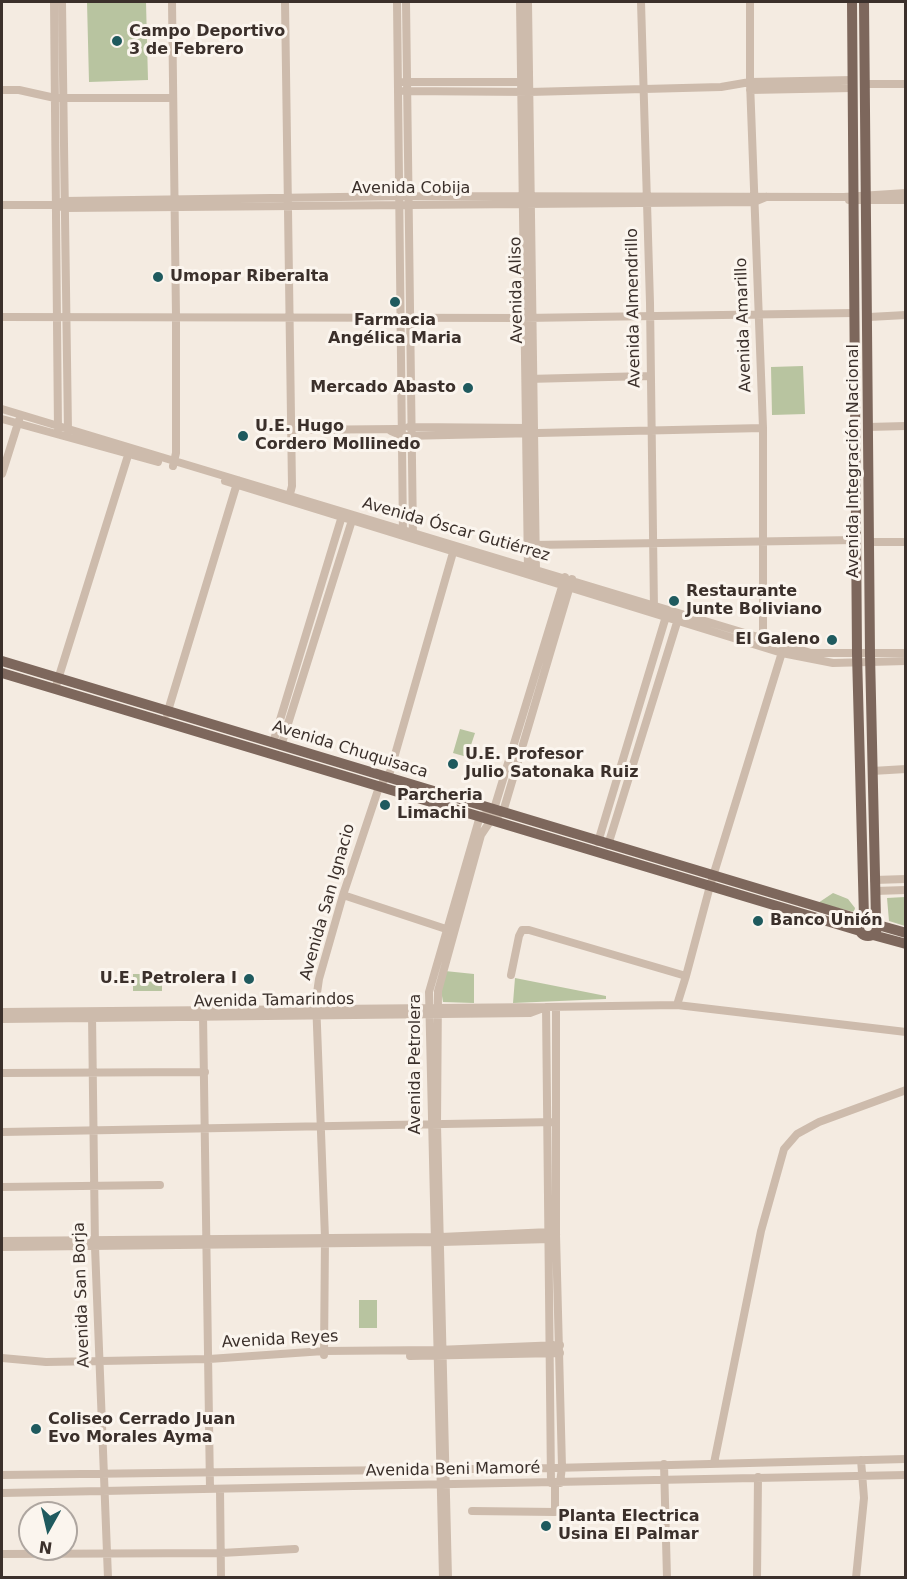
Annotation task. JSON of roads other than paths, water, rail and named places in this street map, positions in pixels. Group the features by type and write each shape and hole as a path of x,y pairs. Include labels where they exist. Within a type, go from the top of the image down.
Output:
{"main road":[{"name":"Avenida Integración Nacional","path":"852,2 850,197 854,313 857,658 869,925"},
{"name":"Avenida Integración Nacional","path":"864,2 874,885 869,925"},
{"name":"Avenida Chuquisaca","path":"2,662 164,722 304,759 712,881 869,925"},
{"name":"Avenida Chuquisaca","path":"2,673 168,710 277,744 304,759"},
{"name":"Avenida Chuquisaca","path":"383,782 603,843 712,881"},
{"path":"869,925 906,933"},
{"path":"869,925 906,944"}],"street":[{"path":"54,2 64,204 63,431"},
{"path":"62,2 55,205 62,316"},
{"path":"172,2 176,316 174,464"},
{"path":"285,2 291,430 289,498"},
{"path":"397,2 398,87 411,317 413,537"},
{"path":"403,533 400,317 408,87 406,2"},
{"name":"Avenida Aliso","path":"520,2 525,82"},
{"name":"Avenida Aliso","path":"528,2 525,92 528,431 532,572"},
{"name":"Avenida Almendrillo","path":"641,2 655,543 654,609"},
{"name":"Avenida Amarillo","path":"750,2 750,86 763,428 763,643"},
{"path":"408,87 525,82"},
{"path":"398,87 525,92 852,84"},
{"path":"865,84 906,84"},
{"path":"2,90 19,90 59,98 173,98"},
{"name":"Avenida Cobija","path":"2,205 754,199 906,194"},
{"name":"Avenida Cobija","path":"866,197 906,200"},
{"path":"2,317 528,318 854,313"},
{"path":"869,317 906,315"},
{"path":"529,379 650,376"},
{"name":"Avenida Óscar Gutiérrez","path":"2,409 19,419 237,482 342,516 783,649 906,661"},
{"name":"Avenida Óscar Gutiérrez","path":"2,419 19,419"},
{"path":"2,474 19,419"},
{"path":"868,427 906,426"},
{"path":"291,430 528,431 763,428"},
{"path":"57,684 129,451"},
{"path":"164,722 237,482"},
{"path":"277,744 342,516"},
{"path":"277,744 352,519"},
{"path":"532,545 856,540"},
{"path":"870,542 906,542"},
{"name":"Avenida San Ignacio","path":"324,1353 325,1241 317,1013 319,979 343,895 383,782 390,772 454,549"},
{"name":"Avenida Petrolera","path":"443,1578 441,1354 429,992 446,929 492,814 567,582"},
{"path":"603,843 667,613"},
{"path":"603,843 679,617"},
{"path":"677,1005 712,881 783,649"},
{"name":"Avenida Óscar Gutiérrez","path":"870,658 906,653"},
{"path":"872,771 906,769"},
{"path":"874,885 906,879"},
{"path":"874,885 906,890"},
{"path":"343,895 446,929"},
{"name":"Avenida Petrolera","path":"434,1125 440,979 457,905"},
{"path":"511,975 519,936 522,930 529,930 686,976"},
{"name":"Avenida Tamarindos","path":"2,1019 92,1015 428,1010 530,1013 551,1007 677,1005 906,1032"},
{"path":"472,1511 555,1512 557,1467 552,1235 551,1007"},
{"name":"Avenida Tamarindos","path":"2,1012 92,1015"},
{"path":"203,1014 210,1489"},
{"name":"Avenida San Borja","path":"92,1015 95,1244 108,1578"},
{"path":"2,1073 205,1072"},
{"path":"714,1463 761,1232 783,1149 797,1134 819,1122 906,1090"},
{"path":"2,1132 551,1123"},
{"path":"2,1187 160,1185"},
{"path":"2,1247 552,1235"},
{"path":"2,1241 95,1244"},
{"name":"Avenida Reyes","path":"2,1364 209,1361 324,1353 441,1354 555,1349"},
{"name":"Avenida Reyes","path":"2,1358 99,1363"},
{"name":"Avenida Beni Mamoré","path":"2,1475 557,1467 906,1459"},
{"path":"856,1578 864,1476 861,1460"},
{"path":"664,1464 667,1578"},
{"name":"Avenida Beni Mamoré","path":"2,1493 906,1475"},
{"path":"757,1578 758,1477"},
{"name":"Avenida Petrolera","path":"443,1485 448,1578"},
{"path":"220,1489 221,1578"},
{"path":"2,1554 221,1553 295,1549"}],"place":[{"name":"Campo Deportivo 3 de Febrero","path":"117,41"},
{"name":"Umopar Riberalta","path":"158,277"},
{"name":"Farmacia Angélica Maria","path":"395,302"},
{"name":"Mercado Abasto","path":"468,388"},
{"name":"U.E. Hugo Cordero Mollinedo","path":"243,436"},
{"name":"Restaurante Junte Boliviano","path":"674,601"},
{"name":"El Galeno","path":"832,640"},
{"name":"U.E. Profesor Julio Satonaka Ruiz","path":"453,764"},
{"name":"Parcheria Limachi","path":"385,805"},
{"name":"Banco Unión","path":"758,921"},
{"name":"U.E. Petrolera I","path":"249,979"},
{"name":"Coliseo Cerrado Juan Evo Morales Ayma","path":"36,1429"},
{"name":"Planta Electrica Usina El Palmar","path":"546,1526"}]}
